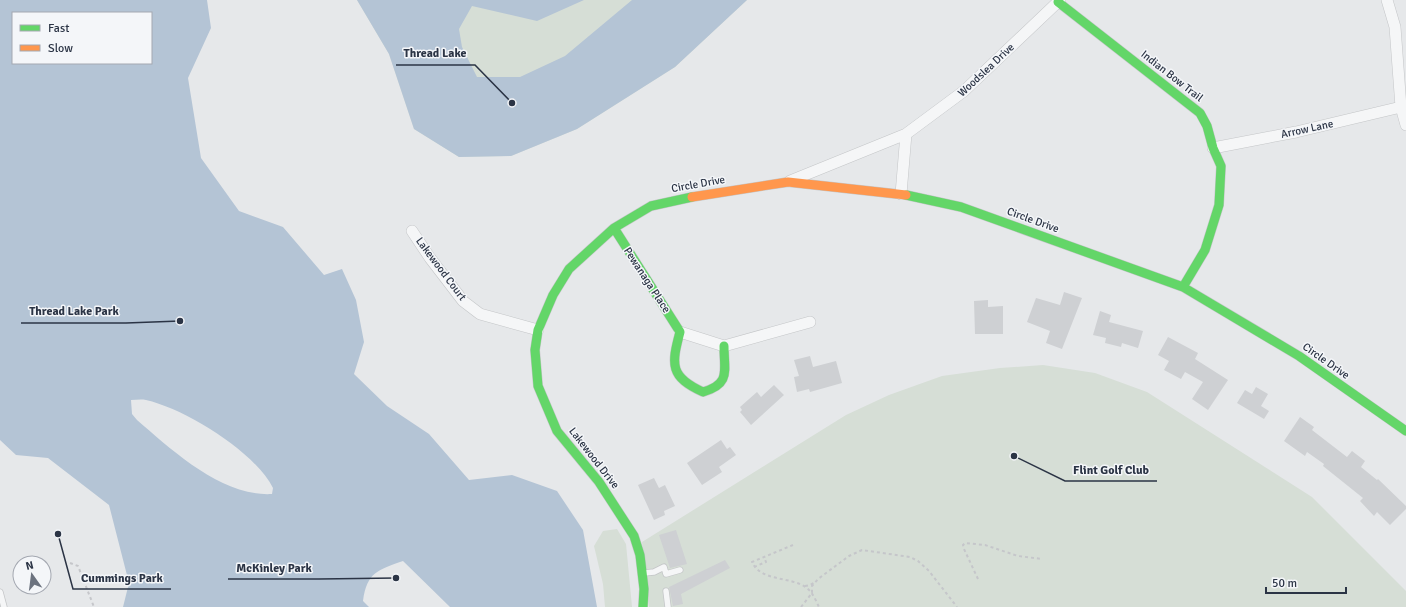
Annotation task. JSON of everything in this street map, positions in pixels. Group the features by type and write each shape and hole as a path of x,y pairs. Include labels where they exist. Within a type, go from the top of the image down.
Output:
{"street":[{"path":"1387,0 1395,27 1401,108 1406,125"},
{"name":"Woodslea Drive","path":"788,182 906,134 964,91 1059,1"},
{"name":"Indian Bow Trail","path":"1059,1 1200,113 1207,126 1212,148 1221,166 1219,205 1205,250 1183,287"},
{"name":"Arrow Lane","path":"1212,148 1296,132 1401,108"},
{"path":"901,194 906,134"},
{"name":"Circle Drive","path":"614,228 651,206 673,200 788,182 901,194 961,207 1183,287 1299,356 1406,431"},
{"name":"Lakewood Drive","path":"614,228 569,269 553,295 538,330 535,350 538,386 557,431 599,482 634,536 640,555 643,607"},
{"name":"Pewanaga Place","path":"614,228 680,332"},
{"name":"Lakewood Court","path":"412,231 430,258 463,300 480,314 538,330"},
{"path":"724,346 724,379 716,388 703,392 681,381 676,372 673,356 680,332 724,346 810,322"}],"lane":[{"path":"641,573 654,572 664,567 666,574 680,570"},
{"path":"666,591 668,607"},
{"path":"0,592 4,607"}],"path":[{"path":"978,579 963,545 971,542 1018,556 1042,559"},
{"path":"793,545 752,562 754,567 761,573 793,581 802,585 812,593 819,607"},
{"path":"802,585 810,585 859,550 872,550 910,557 929,571 957,607"},
{"path":"754,567 766,562 764,557"},
{"path":"70,563 78,566 94,607"},
{"path":"801,607 812,593 812,586 818,579"}],"shaded area":[{"path":"357,0 747,0 675,67 577,129 511,156 459,157 414,129 389,54"},
{"path":"1043,365 1095,373 1147,392 1312,497 1406,591 1406,607 649,607 642,542 846,415 889,395 942,376 1000,368"},
{"path":"617,529 626,544 632,607 605,607 603,584 594,546 603,531"}],"water":[{"path":"0,0 207,0 211,28 188,78 201,158 239,211 283,227 324,275 342,269 356,300 364,342 354,374 387,406 429,434 469,480 512,475 557,491 583,530 597,607 450,607 403,561 380,570 371,578 367,584 363,601 369,607 123,607 129,583 109,505 48,458 16,455 0,440","holes":["131,400 146,400 180,412 218,434 251,460 264,474 273,488 272,494 253,493 235,488 217,480 182,457 166,445 132,414"]},
{"path":"357,0 584,0 537,21 472,6 459,29 462,47 477,77 520,77 565,56 632,0 747,0 675,67 577,129 511,156 459,157 414,129 389,54"}],"building":[{"path":"1064,292 1082,298 1062,349 1046,343 1050,331 1027,322 1036,298 1060,305"},
{"path":"988,300 988,307 1003,306 1003,334 975,334 974,301"},
{"path":"1100,311 1111,315 1109,322 1143,331 1138,348 1122,343 1121,347 1105,343 1106,338 1093,335"},
{"path":"1168,337 1198,353 1195,359 1228,380 1208,410 1192,399 1203,382 1185,372 1181,379 1164,370 1169,361 1158,355"},
{"path":"810,356 813,367 836,361 842,383 810,392 809,389 797,392 794,377 799,376 794,360"},
{"path":"774,385 784,395 751,425 740,412 742,410 740,407 757,392 761,397"},
{"path":"1256,387 1268,394 1261,406 1269,411 1264,419 1237,403 1245,390 1252,394"},
{"path":"1300,417 1314,427 1312,430 1347,457 1352,451 1365,461 1361,467 1377,480 1378,479 1406,506 1406,509 1390,525 1377,512 1374,516 1360,501 1363,498 1323,466 1324,464 1307,452 1305,456 1284,441"},
{"path":"721,440 727,449 730,447 736,455 719,467 722,472 702,485 687,463"},
{"path":"654,478 659,488 665,485 675,506 664,511 665,515 654,520 638,485"},
{"path":"676,530 687,564 670,568 659,535"},
{"path":"725,560 730,568 681,594 683,604 673,606 669,587"}],"traffic: fast":[{"path":"1058,2 1200,113 1207,126 1213,148 1221,166 1219,205 1205,250 1183,287"},
{"path":"906,195 961,207 1183,287 1299,356 1406,431"},
{"path":"643,607 644,589 640,555 634,536 599,482 557,431 538,386 535,350 538,330 553,295 569,269 614,228 651,206 692,197"},
{"path":"614,228 680,332 675,353 675,362 676,369 684,381 703,392 718,385 722,381 725,369 724,346"}],"traffic: slow":[{"path":"692,197 788,182 906,195"}],"place":[{"name":"Thread Lake","path":"512,103"},
{"name":"Thread Lake Park","path":"180,321"},
{"name":"Flint Golf Club","path":"1014,456"},
{"name":"Cummings Park","path":"58,534"},
{"name":"McKinley Park","path":"396,578"}]}
